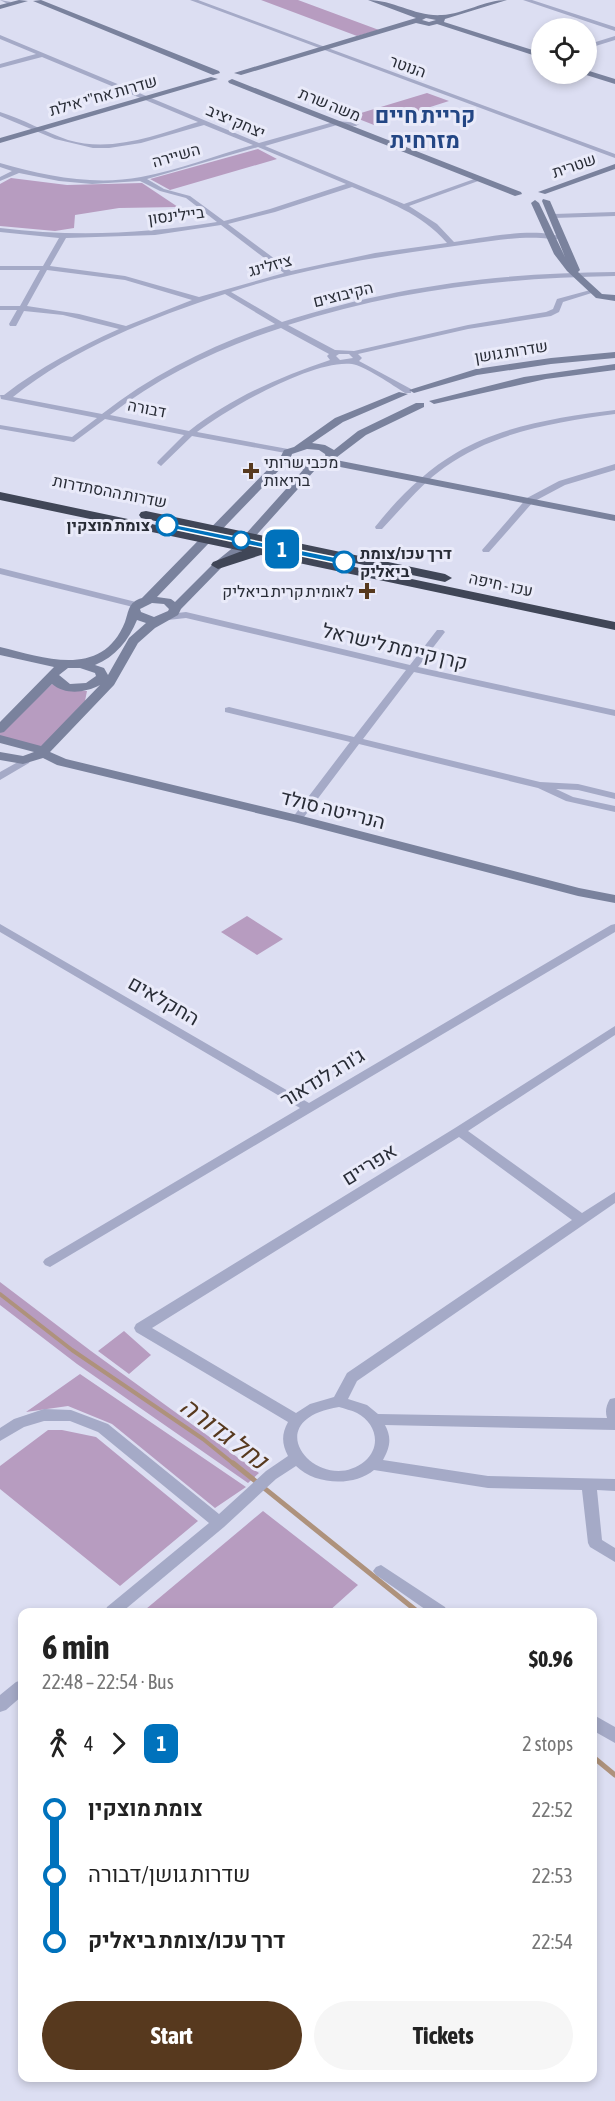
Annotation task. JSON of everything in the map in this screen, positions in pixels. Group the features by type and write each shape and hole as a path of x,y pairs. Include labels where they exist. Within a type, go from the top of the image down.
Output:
{"highway":[{"name":"שדרות ההסתדרות","path":"0,485 174,527"},
{"name":"שדרות ההסתדרות","path":"0,496 174,527 214,529 249,536"},
{"path":"174,527 226,517"},
{"path":"260,525 275,539 286,544"},
{"path":"174,527 187,541 199,545"},
{"name":"עכו - חיפה","path":"249,536 615,613"},
{"name":"עכו - חיפה","path":"199,545 266,553 615,626"},
{"path":"218,565 243,555 266,553"}],"street":[{"path":"10,2 37,0 215,76 237,78 323,49 488,0"},
{"name":"הנוטר","path":"193,0 615,156"},
{"path":"372,0 419,20 440,20 502,0"},
{"path":"526,0 615,29"},
{"path":"432,16 531,52"},
{"name":"יצחק יציב","path":"0,37 404,206 435,225 452,244"},
{"path":"597,44 615,38"},
{"path":"0,66 41,55"},
{"name":"שדרות אח\"י אילת","path":"0,141 215,76"},
{"path":"597,76 615,82"},
{"name":"משה שרת","path":"237,78 337,123 479,179 533,193"},
{"name":"משה שרת","path":"237,78 533,193"},
{"path":"0,114 78,144 114,146 203,123"},
{"name":"השיירה","path":"0,165 58,179 92,182 141,179 337,123 356,124"},
{"name":"שטרית","path":"535,203 533,193 615,166"},
{"path":"0,179 18,171"},
{"path":"141,179 162,190 188,197 289,273"},
{"path":"404,206 479,179"},
{"name":"ביילינסון","path":"0,230 64,235 147,232 222,223 351,185"},
{"path":"574,273 575,269 554,216 533,193 521,200 535,203 558,254 574,273 599,297 615,298"},
{"path":"554,216 615,214"},
{"path":"13,324 64,235"},
{"name":"ציזלינג","path":"3,397 53,363 125,328 197,299 225,291 289,273 368,257 452,244 548,235 563,239"},
{"path":"0,268 105,273 134,279 197,299"},
{"name":"הקיבוצים","path":"0,427 74,440 100,416 177,367 280,324 366,301 422,290 501,279 574,273 615,274"},
{"path":"225,291 334,357"},
{"path":"354,357 468,327 548,314 556,310 560,301 594,291 615,292"},
{"path":"0,308 23,307 60,312 125,328"},
{"path":"161,463 190,433 235,404 344,351 408,392 433,394 434,401"},
{"name":"שדרות גושן","path":"287,454 339,420 408,392 476,372 615,354"},
{"name":"שדרות גושן","path":"420,405 488,387 559,373 615,367"},
{"path":"408,392 401,399 406,403 420,405"},
{"name":"דבורה","path":"3,397 287,454"},
{"path":"83,710 117,656 151,625 169,615 218,565 239,548 312,467 331,459 362,433 420,405"},
{"path":"379,527 424,481 462,453 490,441 552,422 615,412"},
{"path":"299,447 321,447 331,459 424,481 615,518"},
{"path":"0,651 51,663 91,663 104,655 130,626 139,605 287,454 297,466 312,467"},
{"path":"486,550 530,501 562,483 615,467"},
{"path":"0,571 139,605 167,601 169,615"},
{"path":"139,605 139,617 144,619 169,615"},
{"name":"קרן קיימת לישראל","path":"169,615 186,615 411,669 615,712"},
{"path":"297,819 440,632"},
{"path":"0,777 44,752 110,682 134,641"},
{"path":"0,657 41,667 60,684 73,688 84,688 100,680"},
{"path":"0,729 61,666 68,664"},
{"path":"82,664 97,668 100,680"},
{"path":"229,710 540,785 578,787 615,796"},
{"name":"הנרייטה סולד","path":"0,739 44,752 62,762 297,819 578,892 615,899"},
{"path":"0,756 25,761"},
{"path":"540,785 570,799 615,809"},
{"name":"החקלאים","path":"0,927 309,1108"},
{"name":"ג'ורג לנדאור","path":"50,1262 615,927"},
{"name":"אפריים","path":"296,1420 141,1328 459,1131 615,1030"},
{"path":"459,1131 580,1219"},
{"path":"339,1402 351,1377 615,1197"},
{"path":"339,1402 354,1404 366,1410 376,1419 382,1430 384,1442 380,1454 361,1472 333,1476 306,1467 297,1458 290,1439 296,1420 314,1407 339,1402"},
{"path":"376,1419 615,1424 612,1412 615,1403"},
{"path":"0,1435 19,1423 44,1415 71,1416 103,1428 219,1523"},
{"path":"117,1608 219,1523 268,1478 297,1458"},
{"path":"372,1464 488,1482 615,1485"},
{"path":"589,1484 595,1543 615,1556"},
{"path":"381,1571 434,1608"},
{"path":"0,1706 18,1690"},
{"path":"597,1723 615,1736"}],"shaded area":[{"path":"261,0 298,0 379,30 357,36"},
{"path":"427,93 449,101 374,125 351,116"},
{"path":"258,149 277,159 170,190 150,179"},
{"path":"11,178 67,185 142,183 178,207 119,208 75,215 74,228 55,231 0,226 0,184"},
{"path":"52,684 71,690 87,691 85,701 42,748 0,737 0,733"},
{"path":"247,916 283,939 257,955 221,932"},
{"path":"0,1282 259,1473 248,1483 77,1364 0,1305"},
{"path":"124,1331 151,1355 129,1374 98,1351"},
{"path":"80,1374 246,1487 215,1508 112,1424 68,1406 26,1412"},
{"path":"48,1430 62,1430 96,1437 198,1521 120,1586 0,1489 0,1466"},
{"path":"263,1511 358,1585 332,1608 147,1608"}],"waterway":[{"name":"נחל גדורה","path":"0,1294 72,1350 203,1439 235,1465"},
{"name":"נחל גדורה","path":"233,1463 413,1608"},
{"name":"נחל גדורה","path":"597,1760 615,1775"}],"bus line":[{"name":"1","path":"167,525 344,562"}],"place":[{"name":"מכבי שרותי בריאות","path":"251,471"},
{"name":"צומת מוצקין","path":"167,525"},
{"name":"דרך עכו/צומת ביאליק","path":"344,562"},
{"name":"לאומית קרית ביאליק","path":"367,591"}],"district":[{"name":"קריית חיים מזרחית","path":"425,128"}]}
